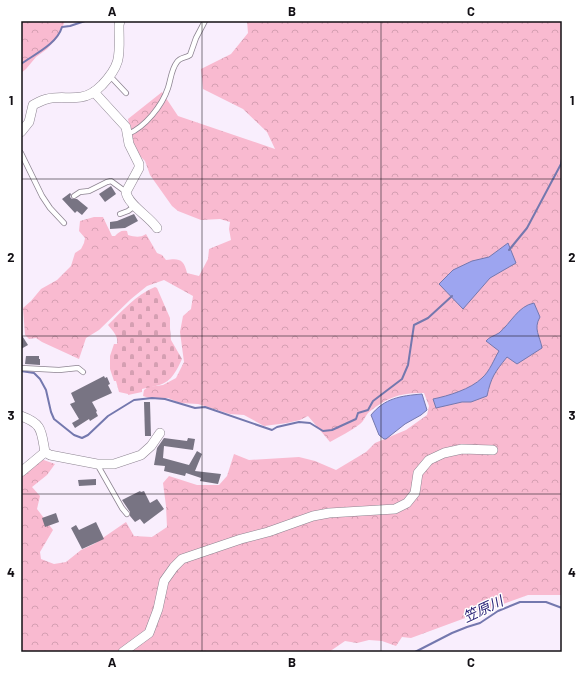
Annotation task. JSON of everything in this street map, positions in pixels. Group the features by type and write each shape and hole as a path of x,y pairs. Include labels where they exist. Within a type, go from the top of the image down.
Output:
{"street":[{"path":"21,132 29,122 33,105 46,99 80,98 94,92 110,76 115,70 119,56 120,21"},
{"path":"94,92 126,127 129,144 139,164 139,168 126,194 131,202 152,221 157,228"},
{"path":"21,416 34,421 38,426 45,452"},
{"path":"45,452 55,457 97,464 114,464 141,455 151,446 160,433"},
{"path":"123,652 149,633 158,609 164,581 182,559 329,512 394,509 407,503 415,493 418,473 429,460 444,453 462,449 493,450"},
{"path":"21,472 45,452"}],"lane":[{"path":"128,134 136,131 156,111 168,89 170,76 177,62 180,59 190,55 196,38 205,21"},
{"path":"110,76 126,93"},
{"path":"21,153 42,196 50,208 64,223"},
{"path":"74,196 80,192 89,191 111,181 126,192"},
{"path":"120,214 132,208 131,202"},
{"path":"21,368 59,370 78,368 83,372"},
{"path":"97,464 122,508 127,514"}],"green space":[{"path":"21,21 65,21 58,37 21,73"},
{"path":"247,21 562,21 562,595 528,595 411,638 402,637 396,646 382,641 369,640 357,643 345,641 329,652 21,652 21,477 41,459 55,464 47,475 32,487 40,496 37,509 53,530 40,552 41,559 54,564 66,562 81,550 94,544 126,522 134,536 152,537 167,527 163,483 169,476 197,485 219,485 227,476 234,454 249,460 299,457 315,461 336,470 366,452 375,443 406,430 427,415 429,406 424,393 401,395 382,403 369,412 360,424 330,442 308,416 300,420 287,423 264,426 244,415 230,414 198,404 180,403 168,398 152,399 143,396 144,390 148,387 163,385 176,378 184,362 180,332 183,316 191,309 193,296 164,280 147,286 131,299 99,330 86,338 79,359 36,338 29,339 25,335 23,308 41,289 57,280 71,266 75,253 81,249 85,238 79,231 80,221 94,217 103,217 112,236 115,236 119,232 123,231 127,231 128,235 135,237 140,237 146,234 157,253 162,255 166,260 180,260 187,273 199,276 208,259 209,249 231,240 229,229 230,222 220,219 201,220 178,211 172,206 150,175 145,161 136,152 128,119 162,92 178,116 275,149 267,132 243,109 203,89 201,69 231,54 248,33"},
{"path":"155,287 157,288 170,318 171,340 182,359 175,373 163,384 142,389 142,392 128,395 119,392 116,381 114,381 110,369 110,356 114,344 117,344 117,339 108,325 135,299"}],"water":[{"path":"508,243 516,263 490,278 463,309 439,284 453,270 472,261 489,257"},
{"path":"534,303 540,317 537,329 542,348 517,364 507,357 494,375 487,396 471,402 462,402 436,408 433,399 466,389 485,375 499,351 486,341 499,333 519,311"},
{"path":"422,394 427,410 405,424 386,439 379,435 371,415 376,409 387,401 400,397"}],"building":[{"path":"111,186 116,194 105,202 99,194"},
{"path":"70,193 70,197 72,199 77,199 88,208 82,215 77,211 75,213 62,199"},
{"path":"134,214 138,221 125,228 110,229 110,222 117,221"},
{"path":"21,334 28,345 21,349"},
{"path":"26,356 39,356 40,365 25,364"},
{"path":"104,376 105,378 107,377 110,384 108,385 112,393 92,402 98,416 90,421 89,419 75,428 72,423 79,419 70,404 75,402 71,393"},
{"path":"144,402 150,402 151,436 145,436"},
{"path":"164,438 187,441 188,438 195,439 193,450 164,446 163,458 189,465 197,451 202,454 195,471 221,474 218,484 200,481 201,478 186,473 185,476 164,471 165,466 154,465 157,448"},
{"path":"96,479 96,485 79,486 78,480"},
{"path":"140,491 144,491 150,503 157,499 164,509 144,524 140,519 135,522 130,516 130,512 122,500"},
{"path":"56,513 59,522 45,527 42,518"},
{"path":"96,522 104,539 82,549 71,528 76,525 79,530"}],"waterway":[{"path":"21,64 51,44 62,27 85,21"},
{"path":"509,250 527,228 561,164 562,159"},
{"path":"21,371 34,373 40,379 46,390 54,419 74,435 82,438 88,435 108,416 134,400 152,398 165,399 195,408 205,407 272,430 277,427 299,422 310,423 323,431 332,430 356,419 358,413 368,410 373,401 402,379 408,365 414,325 428,318 452,296"},
{"name":"笠原川","path":"415,652 452,633 480,623 498,611 520,602 546,602 562,608"}]}
